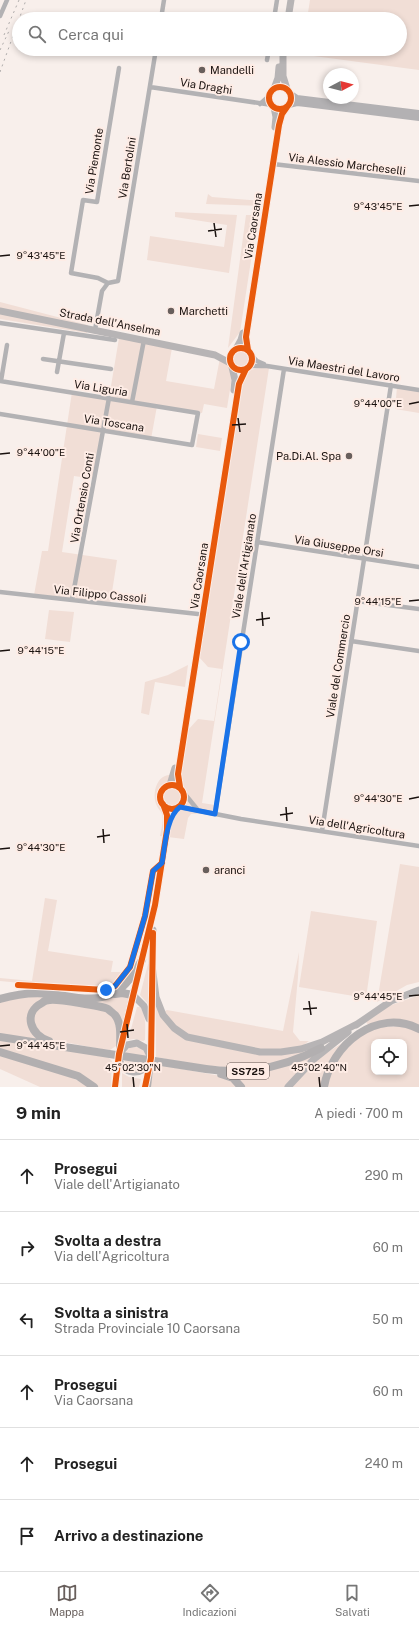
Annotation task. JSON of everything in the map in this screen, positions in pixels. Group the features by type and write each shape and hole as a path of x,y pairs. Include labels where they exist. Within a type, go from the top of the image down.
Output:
{"highway":[{"path":"107,996 126,984 142,960"},
{"path":"0,999 15,995 38,993 88,999 122,993 133,996"},
{"path":"65,1047 40,1038 32,1029 31,1020 33,1011 42,1002 55,1000 108,1009 119,1023 119,1053"},
{"path":"324,1087 329,1068 336,1055 343,1046 357,1035 374,1026 384,1024 404,1024 419,1029"},
{"name":"SS725","path":"0,1037 219,1070 248,1071 284,1064 321,1048"},
{"path":"0,1052 78,1076 94,1087"},
{"path":"171,1063 228,1076 236,1080 242,1087"},
{"path":"146,1087 149,1070"}],"main road":[{"path":"285,12 286,0"},
{"path":"289,12 291,0"},
{"path":"279,56 278,78 274,89 269,96 273,106 280,109 299,104 419,118"},
{"path":"283,56 283,76 291,102 288,106"},
{"path":"274,89 281,87 297,98 419,113"},
{"name":"Via Caorsana","path":"233,351 241,340 276,117 273,106"},
{"name":"Via Caorsana","path":"250,353 246,337 279,126 282,114 288,106"},
{"name":"Strada dell'Anselma","path":"0,311 215,355 231,365"},
{"path":"242,348 250,353 251,363 248,368 239,370 231,365 233,351 242,348"},
{"name":"Strada dell'Anselma","path":"215,355 233,351"},
{"name":"Via Caorsana","path":"170,785 174,774 234,390 235,380 231,365"},
{"name":"Via Caorsana","path":"182,790 178,774 239,384 248,368"},
{"path":"116,1087 116,1069 119,1053 155,905 162,863 167,830 167,815 160,797 164,788 170,785 182,790 184,801 173,815 167,830"},
{"path":"163,804 170,809 179,807"},
{"path":"149,1070 151,1060 152,965 155,905"},
{"path":"152,965 156,997 163,1015 174,1028 188,1037 260,1052 294,1051 317,1044 359,1023"},
{"path":"288,1087 314,1059 359,1023 390,1001 419,990"},
{"path":"133,996 141,1002 148,1014 151,1044"},
{"name":"SS725","path":"321,1048 359,1023"},
{"path":"119,1053 127,1045 137,1043 146,1048 151,1060"},
{"path":"119,1053 121,1064 124,1069 133,1073 142,1071 151,1060"}],"street":[{"path":"0,15 7,0"},
{"path":"162,12 164,0"},
{"path":"275,12 277,0"},
{"name":"Via Bertolini","path":"108,283 118,281 155,56"},
{"path":"267,60 268,56"},
{"name":"Via Piemonte","path":"108,283 98,278 71,273 83,200 97,202 119,68"},
{"name":"Via Draghi","path":"150,87 273,106"},
{"path":"260,104 269,96"},
{"name":"Via Alessio Marcheselli","path":"273,164 419,181"},
{"path":"95,330 102,290 108,283"},
{"path":"0,323 116,340"},
{"path":"57,372 64,333"},
{"path":"132,402 144,340"},
{"path":"1,381 7,345"},
{"name":"Via Maestri del Lavoro","path":"250,353 257,361 267,366"},
{"path":"44,359 111,369"},
{"name":"Via Maestri del Lavoro","path":"248,368 267,366 419,390"},
{"name":"Viale dell'Artigianato","path":"215,814 284,369"},
{"name":"Via Liguria","path":"1,381 198,413"},
{"name":"Viale del Commercio","path":"322,831 391,385"},
{"name":"Via Ortensio Conti","path":"72,600 109,398"},
{"name":"Via Toscana","path":"0,414 192,445 198,413"},
{"name":"Via Giuseppe Orsi","path":"257,542 419,568"},
{"name":"Via Filippo Cassoli","path":"0,592 198,614"},
{"path":"358,600 419,609"},
{"path":"351,641 419,651"},
{"path":"182,790 198,810"},
{"name":"Via dell'Agricoltura","path":"179,807 419,846"},
{"path":"18,985 106,990 115,986 130,967 145,916 153,871 162,863"}],"shaded area":[{"path":"310,0 419,0 419,70 314,56 407,56 407,12 308,12"},
{"path":"208,194 212,197 262,201 261,206 206,204"},
{"path":"175,212 237,215 229,273 147,260 150,236 224,247 227,225 175,217"},
{"path":"246,215 258,215 240,332 228,348"},
{"path":"0,302 88,325 87,333 0,319"},
{"path":"119,338 172,348 166,381 214,389 220,358 230,366 232,377 227,408 204,404 202,413 157,406 151,439 103,431 95,479 74,476 62,552 117,560 110,605 34,595 42,551 48,551 72,392 109,398"},
{"path":"241,349 248,352 251,359 248,366 241,369 234,366 231,359 234,352"},
{"path":"258,368 269,368 202,803 215,805 215,813 191,814 188,818 184,839 160,836 163,816 155,802 155,789 159,781 165,776 180,776 188,730 198,719 214,721 222,669 208,667 199,657 244,377 251,370"},
{"path":"397,387 419,390 419,413 395,409"},
{"path":"198,434 222,438 220,451 196,447"},
{"path":"49,610 74,612 70,642 45,639"},
{"path":"188,665 185,687 155,682 149,715 141,713 145,682 168,675"},
{"path":"400,864 419,867 419,982 407,985 377,1002"},
{"path":"45,898 57,900 48,951 113,961 111,972 122,972 131,968 120,981 105,991 0,981 0,978 32,981"},
{"path":"311,911 377,921 366,998 299,987"},
{"path":"299,952 293,1032 300,1041 309,1041 301,1047 271,1051 195,1037 180,1031 163,1012 167,1010 283,1031"},
{"path":"148,964 149,966 148,1004 140,995"},
{"path":"419,995 419,1027 369,1026 366,1022 389,1006"},
{"path":"19,997 130,997 123,1027 115,1013 56,998 32,1009 37,1039 0,1034 0,1001"},
{"path":"49,1002 105,1010 114,1018 118,1036 116,1046 110,1050 44,1038 33,1022 35,1012"},
{"path":"137,1007 140,1007 145,1019 145,1040 143,1041 134,1039 128,1040"},
{"path":"156,1007 175,1032 254,1052 315,1047 281,1062 250,1067 218,1067 156,1057"},
{"path":"391,1024 419,1031 419,1087 326,1087 334,1062 363,1033"},
{"path":"0,1040 108,1057 112,1061 111,1087 97,1087 0,1050"},
{"path":"347,1040 321,1087 292,1087 320,1057"},
{"path":"135,1047 143,1050 146,1058 143,1066 135,1069 127,1066 124,1058 127,1050"},
{"path":"0,1054 66,1075 91,1087 40,1087 0,1069"},
{"path":"316,1054 286,1087 244,1087 234,1074"},
{"path":"155,1064 226,1077 239,1087 150,1087"},
{"path":"122,1073 129,1077 141,1079 139,1087 122,1087"}],"railway":[{"path":"14,12 19,0"},
{"path":"22,12 26,0"},
{"path":"4,35 12,16"},
{"path":"0,50 9,31"},
{"path":"0,72 12,39"}],"cycle path":[{"path":"280,87 288,90 291,98 288,106 280,109 272,106 269,98 272,90 280,87"},
{"path":"248,350 246,337 279,125 282,114 287,107"},
{"path":"241,348 249,351 252,359 249,367 241,370 233,367 230,359 233,351 241,348"},
{"path":"180,787 178,774 239,384 246,369"},
{"path":"172,785 181,788 184,797 181,806 172,809 163,806 160,797 163,788 172,785"},
{"path":"115,1087 119,1054 155,905 167,830 167,815 163,804"},
{"path":"18,985 106,990 115,986 130,967 145,916 153,871 162,863"},
{"path":"145,1087 151,1058 153,933"}],"place":[{"name":"Mandelli","path":"202,70"},
{"name":"Marchetti","path":"171,311"},
{"name":"Pa.Di.Al. Spa","path":"349,456"},
{"name":"aranci","path":"206,870"}],"route":[{"path":"106,990 115,986 123,978 130,967 145,916 153,871 162,863 167,830 173,815 180,807 215,814 241,642"}]}
